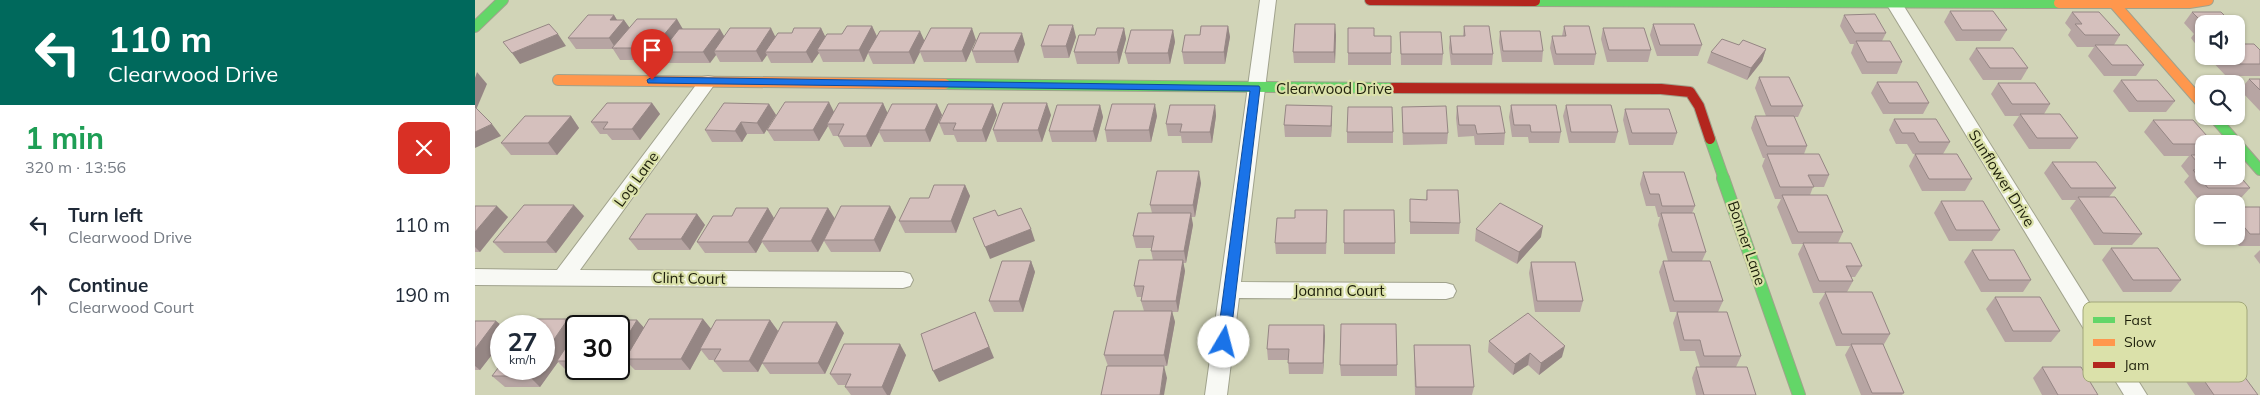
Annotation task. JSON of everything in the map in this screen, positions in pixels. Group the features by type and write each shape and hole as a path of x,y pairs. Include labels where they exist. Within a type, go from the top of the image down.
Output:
{"street":[{"path":"475,27 503,0"},
{"path":"1217,395 1255,88 1268,0"},
{"path":"1370,0 2113,1 2189,3 2208,0"},
{"name":"Sunflower Drive","path":"1893,1 2083,310"},
{"path":"2113,1 2195,96"},
{"name":"Clearwood Drive","path":"559,80 1255,88 1661,89 1690,92"},
{"name":"Log Lane","path":"565,276 708,81"},
{"name":"Bonner Lane","path":"1690,92 1699,106 1799,395"},
{"path":"2221,125 2260,170"},
{"name":"Clint Court","path":"475,277 565,276 903,280"},
{"name":"Joanna Court","path":"1231,290 1446,291"},
{"path":"2128,382 2136,395"}],"building":[{"path":"1950,11 1993,11 2007,30 1962,30"},
{"path":"2072,12 2099,12 2120,35 2085,35 2075,24 2082,24"},
{"path":"2192,12 2221,12 2224,15 2195,15"},
{"path":"1875,14 1886,33 1855,33 1844,15"},
{"path":"588,15 614,15 610,20 624,20 609,38 568,38"},
{"path":"637,19 677,19 653,48 612,48"},
{"path":"549,24 558,34 512,53 503,42"},
{"path":"1295,24 1335,24 1334,52 1293,52"},
{"path":"1653,24 1694,24 1702,45 1660,45"},
{"path":"1049,25 1073,25 1066,46 1041,46"},
{"path":"847,26 872,26 859,50 817,50 827,34 842,34"},
{"path":"1201,26 1228,26 1224,52 1182,52 1185,35 1200,35"},
{"path":"1464,26 1489,26 1493,54 1452,54 1450,36 1465,36"},
{"path":"1564,26 1589,26 1596,54 1556,54 1552,36 1566,36"},
{"path":"730,28 771,28 756,51 714,51"},
{"path":"794,28 821,28 806,52 765,52 778,33 792,33"},
{"path":"931,28 972,28 962,51 919,51"},
{"path":"1097,28 1124,28 1117,52 1074,52 1079,35 1095,35"},
{"path":"1348,28 1374,28 1374,36 1391,36 1391,53 1348,53"},
{"path":"1603,28 1644,28 1651,50 1609,50"},
{"path":"679,29 720,29 703,52 661,52"},
{"path":"1131,30 1173,30 1168,53 1125,53"},
{"path":"880,31 920,31 909,52 868,52"},
{"path":"1500,31 1540,31 1543,51 1503,51"},
{"path":"1400,32 1441,32 1443,54 1401,54"},
{"path":"980,33 1022,33 1014,51 972,51"},
{"path":"1722,39 1739,45 1743,40 1766,49 1751,68 1711,52"},
{"path":"1856,41 1890,41 1902,62 1867,62"},
{"path":"2245,44 2254,44 2260,50 2260,64 2245,64"},
{"path":"2095,45 2127,45 2144,65 2112,65"},
{"path":"1976,48 2013,48 2028,68 1990,68"},
{"path":"1759,77 1789,77 1803,106 1771,106"},
{"path":"2249,79 2260,79 2260,90"},
{"path":"2121,80 2157,80 2175,101 2137,101"},
{"path":"1877,82 1917,82 1929,103 1889,103"},
{"path":"1998,83 2035,83 2050,104 2012,104"},
{"path":"785,102 829,102 813,130 767,130"},
{"path":"607,103 652,103 632,129 603,129 608,122 591,122"},
{"path":"724,103 769,104 757,123 741,122 735,131 705,130"},
{"path":"839,103 883,103 866,136 838,136 844,124 827,124"},
{"path":"1003,103 1047,103 1038,130 993,130"},
{"path":"892,104 937,104 925,130 879,130"},
{"path":"948,104 993,104 982,130 953,130 956,123 939,123"},
{"path":"1112,104 1155,104 1149,130 1105,130"},
{"path":"1057,105 1100,105 1093,131 1049,131"},
{"path":"1170,105 1215,105 1210,132 1180,132 1182,124 1166,124"},
{"path":"1286,105 1332,106 1331,126 1284,125"},
{"path":"1511,105 1556,105 1561,132 1531,132 1530,125 1514,125"},
{"path":"1566,105 1611,105 1618,132 1571,132"},
{"path":"1446,106 1448,133 1403,133 1402,107"},
{"path":"1457,106 1500,106 1505,133 1477,134 1475,125 1459,125"},
{"path":"475,107 492,124 475,132"},
{"path":"1348,107 1392,107 1393,132 1347,132"},
{"path":"1625,109 1669,109 1677,133 1632,133"},
{"path":"2020,114 2060,114 2078,138 2037,138"},
{"path":"525,116 571,116 548,143 501,143"},
{"path":"1755,116 1794,116 1807,146 1767,146"},
{"path":"1894,119 1936,119 1950,142 1919,142 1914,133 1902,133"},
{"path":"2153,120 2193,120 2195,125 2197,125 2206,135 2195,135 2195,144 2173,144"},
{"path":"1767,154 1819,154 1829,175 1808,175 1814,187 1780,187"},
{"path":"1915,154 1957,154 1972,179 1929,179"},
{"path":"2052,162 2096,162 2116,188 2071,188"},
{"path":"1157,171 1199,171 1193,205 1150,205"},
{"path":"1643,172 1684,172 1695,206 1662,206 1659,194 1650,194"},
{"path":"2245,182 2250,188 2208,188 2206,185 2245,185"},
{"path":"934,185 965,185 951,221 899,221 910,198 929,198"},
{"path":"1427,190 1458,190 1460,223 1410,222 1410,199 1427,200"},
{"path":"1782,195 1827,195 1843,232 1798,232"},
{"path":"2078,197 2115,197 2142,234 2103,233"},
{"path":"1941,201 1983,201 2000,230 1956,230"},
{"path":"1500,203 1543,226 1519,252 1476,229"},
{"path":"524,205 574,205 546,242 493,242"},
{"path":"475,206 497,206 475,232"},
{"path":"841,206 890,206 874,240 824,240"},
{"path":"2245,207 2260,207 2260,234 2250,234 2245,228"},
{"path":"736,208 768,208 748,242 697,242 713,216 732,216"},
{"path":"780,208 828,208 811,241 761,241"},
{"path":"1021,208 1031,229 985,247 973,218 995,210 998,216"},
{"path":"1295,210 1327,210 1326,243 1275,243 1277,218 1295,218"},
{"path":"1344,210 1394,210 1395,243 1344,243"},
{"path":"1138,213 1191,213 1184,251 1151,251 1154,236 1133,236"},
{"path":"1661,213 1694,213 1706,252 1672,252"},
{"path":"646,214 697,214 681,239 629,239"},
{"path":"1803,243 1851,243 1862,266 1846,266 1853,281 1819,281"},
{"path":"2111,248 2158,248 2181,280 2133,280"},
{"path":"1972,250 2014,250 2031,280 1989,280"},
{"path":"1139,260 1183,260 1176,301 1141,301 1144,286 1134,286"},
{"path":"1002,261 1031,261 1019,301 989,301"},
{"path":"1663,261 1710,261 1723,301 1674,301"},
{"path":"1531,262 1575,262 1583,301 1537,301"},
{"path":"1825,292 1872,292 1890,334 1842,334"},
{"path":"1995,297 2040,297 2060,331 2013,331"},
{"path":"1114,311 1172,311 1164,355 1104,355"},
{"path":"975,312 989,347 933,371 921,334"},
{"path":"1677,312 1727,312 1741,356 1704,356 1700,340 1684,340"},
{"path":"1528,313 1565,346 1541,363 1530,353 1515,364 1489,341"},
{"path":"555,319 565,319 565,323 555,338"},
{"path":"649,319 703,319 681,359 630,359 630,351"},
{"path":"630,320 637,320 630,332"},
{"path":"716,320 770,320 749,361 714,361 721,349 700,349"},
{"path":"475,321 490,321 490,329 475,349"},
{"path":"783,322 837,322 818,363 762,363"},
{"path":"1341,324 1396,324 1397,365 1340,365"},
{"path":"1269,325 1324,325 1323,363 1288,363 1289,349 1267,349"},
{"path":"844,344 900,344 882,387 845,387 851,374 830,374"},
{"path":"1851,344 1883,344 1904,393 1872,393"},
{"path":"1414,345 1470,345 1474,387 1416,387"},
{"path":"565,349 565,361 557,361"},
{"path":"1107,366 1164,366 1160,395 1101,395"},
{"path":"1696,367 1747,367 1756,395 1704,395"},
{"path":"2042,367 2081,367 2083,370 2083,382 2090,382 2098,395 2058,395"},
{"path":"2247,380 2258,395 2214,395 2205,382 2247,382"}],"traffic: fast":[{"path":"475,27 503,0"},
{"path":"1535,1 2059,3"},
{"path":"945,84 1393,88"},
{"path":"2221,125 2260,170"},
{"path":"1710,139 1799,395"}],"traffic: slow":[{"path":"2111,0 2195,96"},
{"path":"2059,3 2189,3 2208,0"},
{"path":"558,80 945,84"}],"traffic: jam":[{"path":"1370,0 1535,1"},
{"path":"1393,88 1661,89 1690,92 1699,106 1710,139"}],"route":[{"path":"652,80 1255,88 1224,342"}]}
